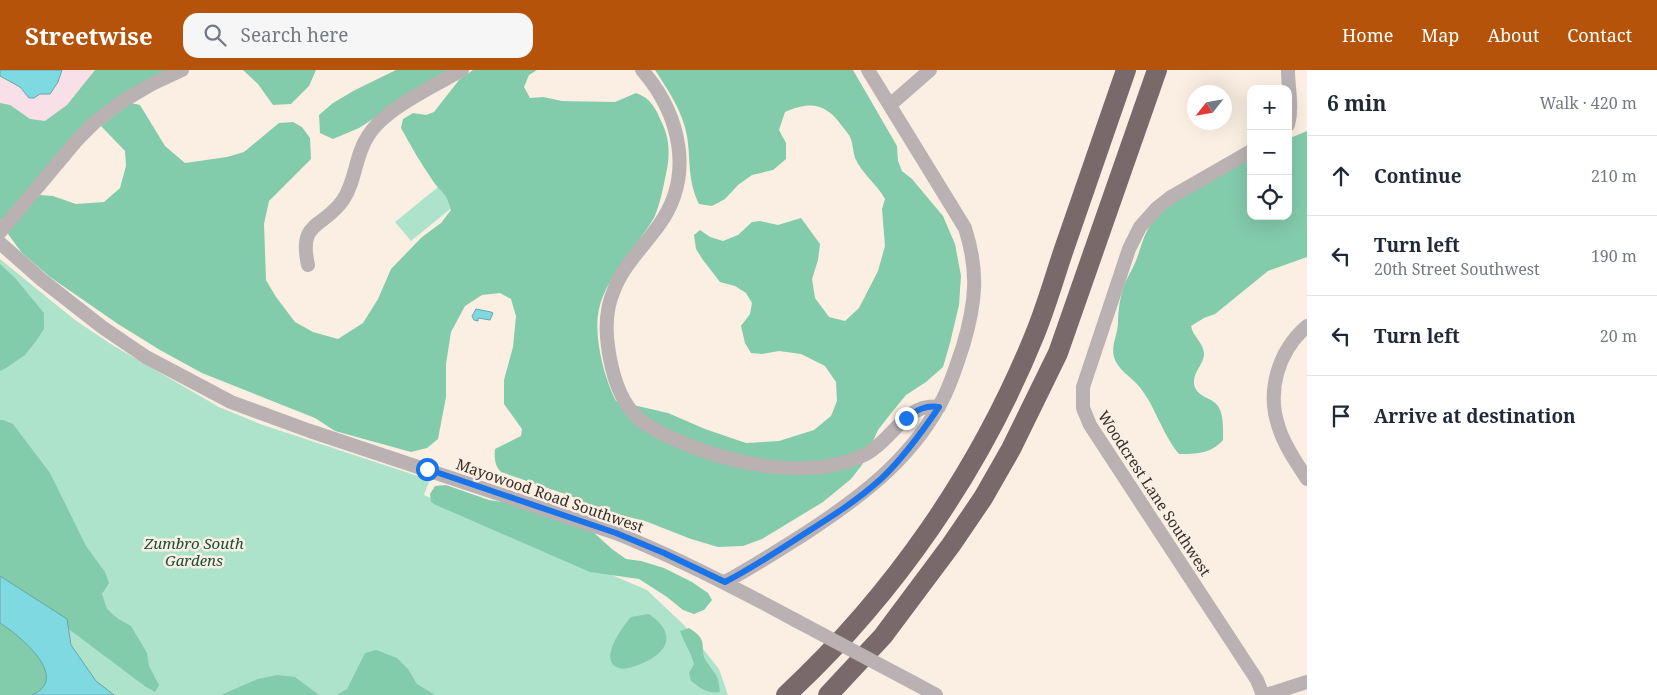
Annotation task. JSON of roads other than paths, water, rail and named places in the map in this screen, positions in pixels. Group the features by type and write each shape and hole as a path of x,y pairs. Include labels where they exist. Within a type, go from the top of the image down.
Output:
{"highway":[{"path":"786,695 830,652 896,576 964,475 988,432 1035,334 1126,70"},
{"path":"828,695 884,636 952,544 983,498 1011,448 1058,353 1157,70"}],"street":[{"path":"0,232 77,140 95,122 123,101 152,84 182,70"},
{"path":"308,265 305,239 313,226 342,202 349,190 367,136 379,121 462,70"},
{"path":"642,70 666,104 676,130 680,155 678,179 672,203 660,224 622,275 614,289 609,306 606,323 608,350 619,392 633,414 644,424 667,436 708,453 753,463 813,468 844,462 866,454 917,410 930,406 939,407"},
{"path":"725,582 759,563 862,495 902,457 939,407 959,360 968,330 974,302 975,275 972,251 965,228 868,70"},
{"path":"890,105 930,70"},
{"path":"1288,70 1288,85"},
{"name":"Woodcrest Lane Southwest","path":"1247,153 1171,197 1157,208 1140,227 1129,249 1083,387 1082,408 1090,426 1264,695"},
{"name":"Mayowood Road Southwest","path":"0,243 42,280 102,327 146,357 232,402 310,431 616,533 725,582 936,695"},
{"path":"1307,326 1295,337 1284,354 1275,380 1273,395 1275,416 1279,429 1290,452 1307,479"},
{"path":"1264,695 1307,682"}],"water":[{"path":"0,70 62,70 58,82 50,94 40,94 34,98 29,98 20,87 0,76"},
{"path":"476,309 493,313 490,320 478,318 478,321 474,320 472,316"},
{"path":"0,576 67,619 71,645 96,681 114,695 32,695 43,687 46,678 44,668 29,646 0,623"}],"park label":[{"name":"Zumbro South Gardens","path":"194,552"}]}
